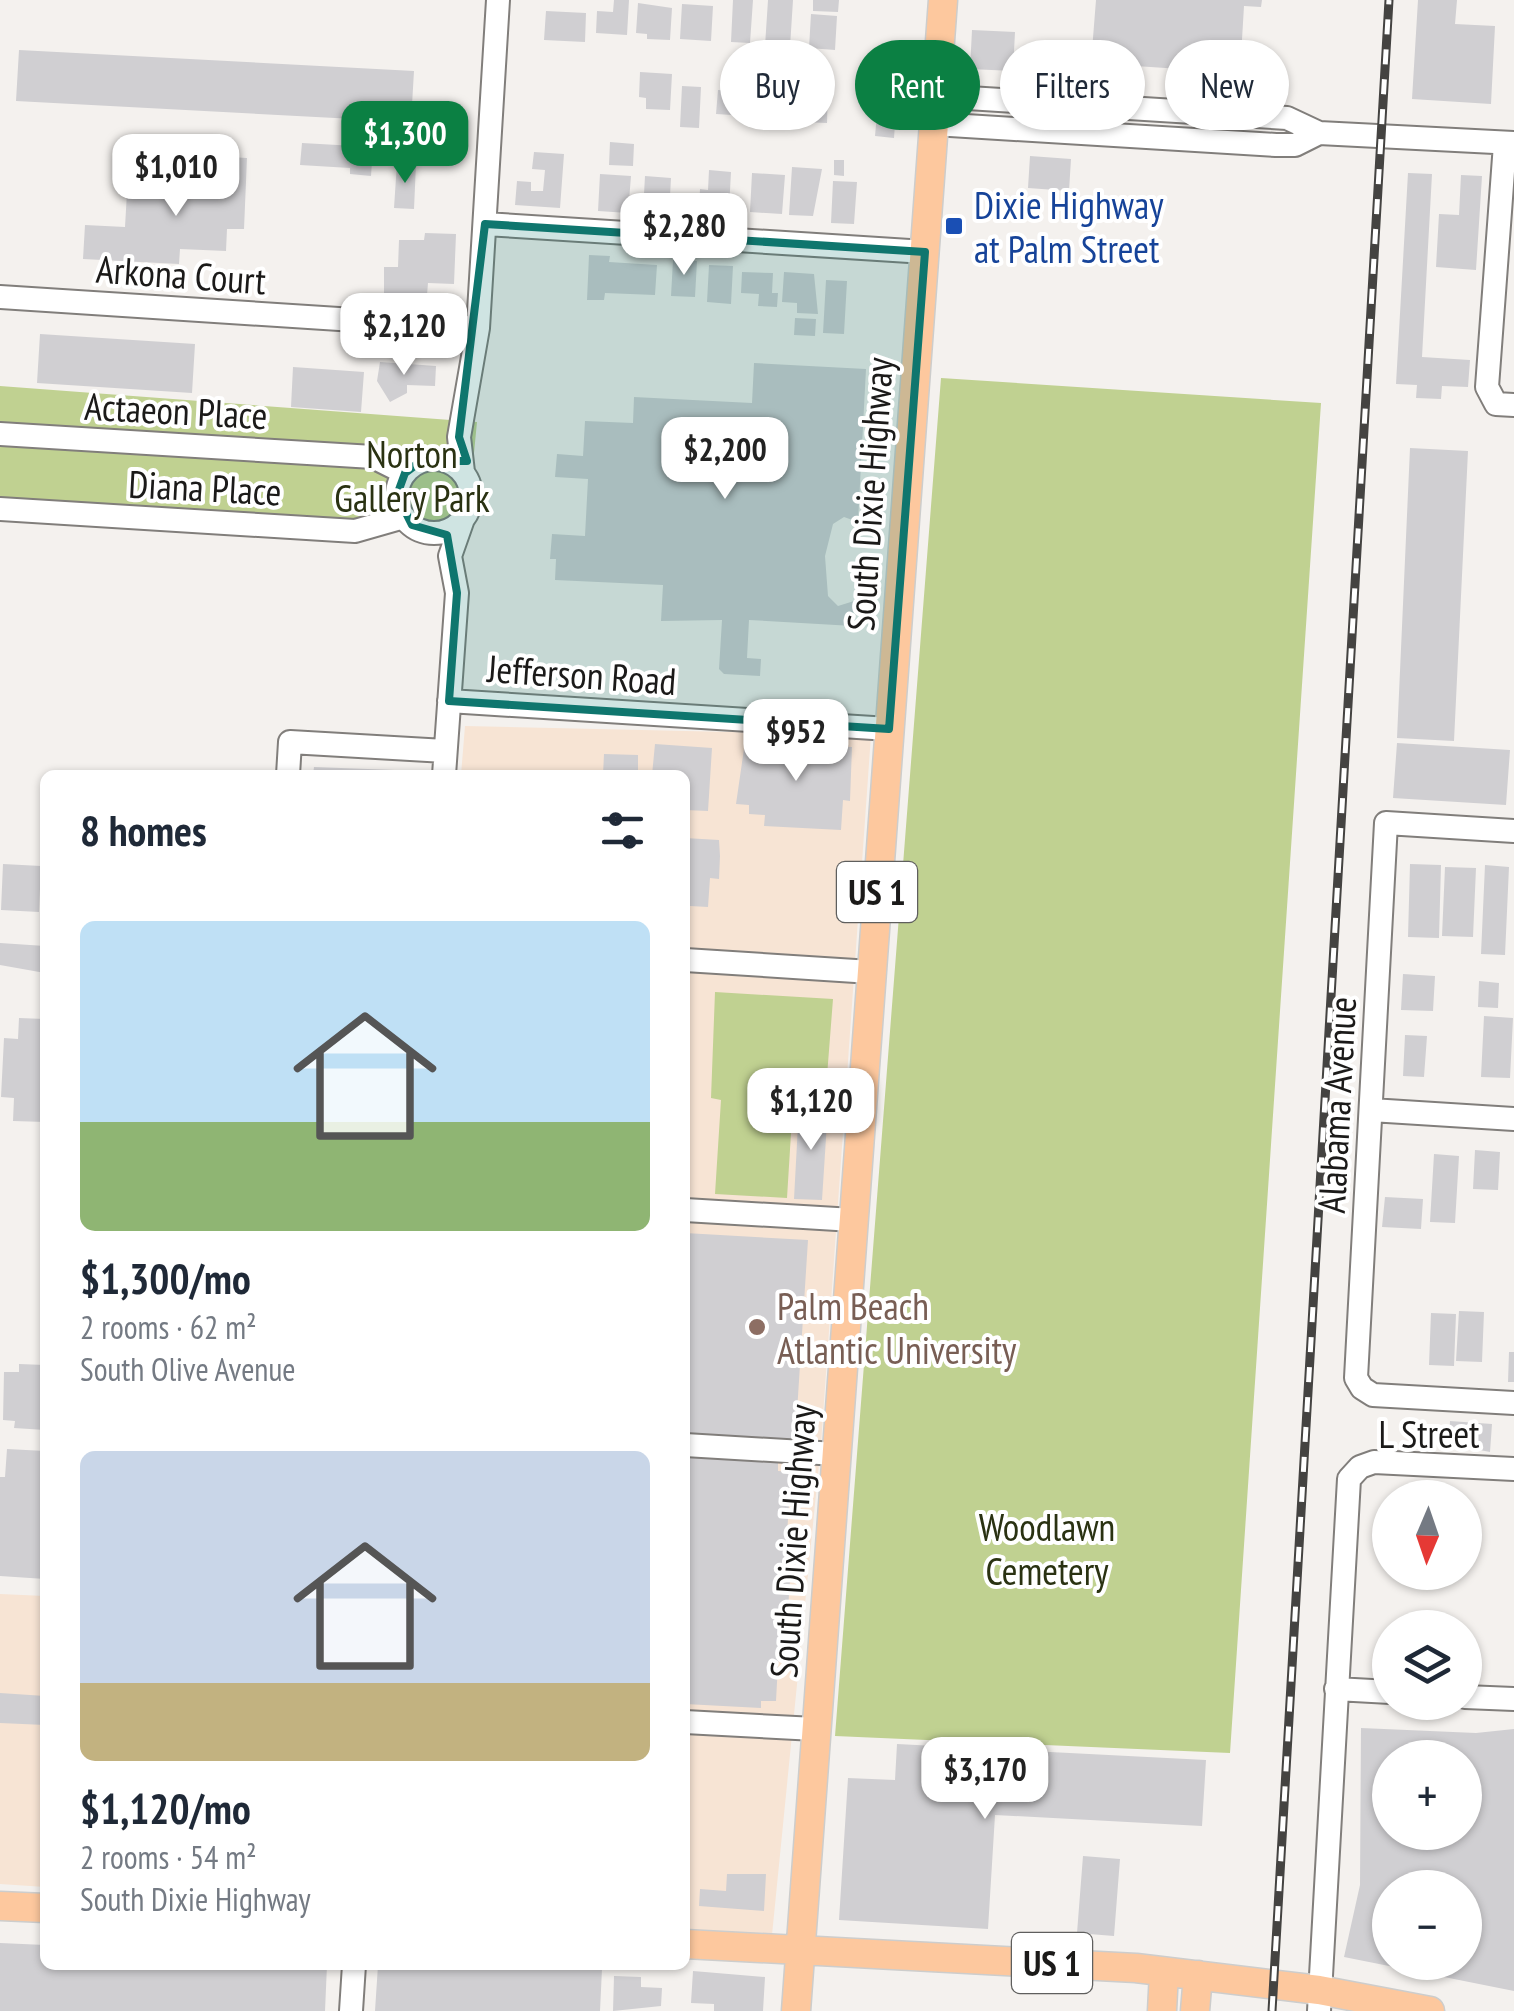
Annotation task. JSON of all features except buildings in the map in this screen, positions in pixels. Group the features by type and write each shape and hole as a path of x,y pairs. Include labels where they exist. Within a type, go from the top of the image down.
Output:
{"main road":[{"name":"South Dixie Highway","path":"940,40 943,0"},
{"name":"South Dixie Highway","path":"796,2011 934,130"},
{"path":"0,1906 40,1908"},
{"path":"690,1944 800,1950"},
{"name":"US 1","path":"800,1950 1198,1975"},
{"path":"1162,2011 1164,1972"},
{"path":"1196,2011 1198,1975 1319,2000 1430,2011"}],"street":[{"path":"288,770 290,742 445,763 457,593 450,556 471,501 459,437 478,328 498,0"},
{"path":"980,115 1276,145 1295,145 1319,133 1511,145 1487,387 1496,404 1514,405"},
{"path":"484,224 925,252"},
{"name":"Arkona Court","path":"0,297 478,328"},
{"name":"Actaeon Place","path":"0,434 373,457 405,473"},
{"path":"450,556 412,524 397,495 405,473 459,437"},
{"path":"430,459 454,464 463,472"},
{"name":"Diana Place","path":"0,510 355,531 412,524"},
{"path":"412,524 444,532 463,520"},
{"name":"Jefferson Road","path":"449,701 890,729"},
{"name":"Alabama Avenue","path":"1514,830 1386,823 1356,1378 1373,1395 1514,1403"},
{"path":"690,960 871,972"},
{"path":"1371,1110 1514,1119"},
{"path":"690,1210 853,1220"},
{"path":"690,1445 836,1454"},
{"name":"L Street","path":"1336,1690 1349,1479 1374,1462 1514,1469"},
{"path":"1319,2000 1336,1690 1372,1691"},
{"path":"1482,1698 1514,1700"},
{"path":"690,1722 816,1729"},
{"path":"351,2011 354,1970"}],"highlighted area":[{"path":"485,224 925,252 889,729 449,701 457,593 447,535 412,525 397,495 405,473 421,461 467,461 459,437"}],"shaded area":[{"name":"Palm Beach Atlantic University","path":"465,726 871,735 821,1444 772,1935 690,1929 690,770 461,770"},
{"path":"0,1594 40,1596 40,1887 0,1884"}],"green space":[{"name":"Woodlawn Cemetery","path":"941,378 1321,403 1230,1753 835,1736"},
{"name":"Norton Gallery Park","path":"0,386 477,422 465,546 349,520 0,498"},
{"path":"715,992 833,999 825,1102 793,1101 787,1198 715,1194 721,1100 711,1098"}],"railway":[{"path":"1272,2011 1389,0"}],"place":[{"name":"Dixie Highway at Palm Street","path":"954,226"},
{"name":"Palm Beach Atlantic University","path":"757,1327"}]}
